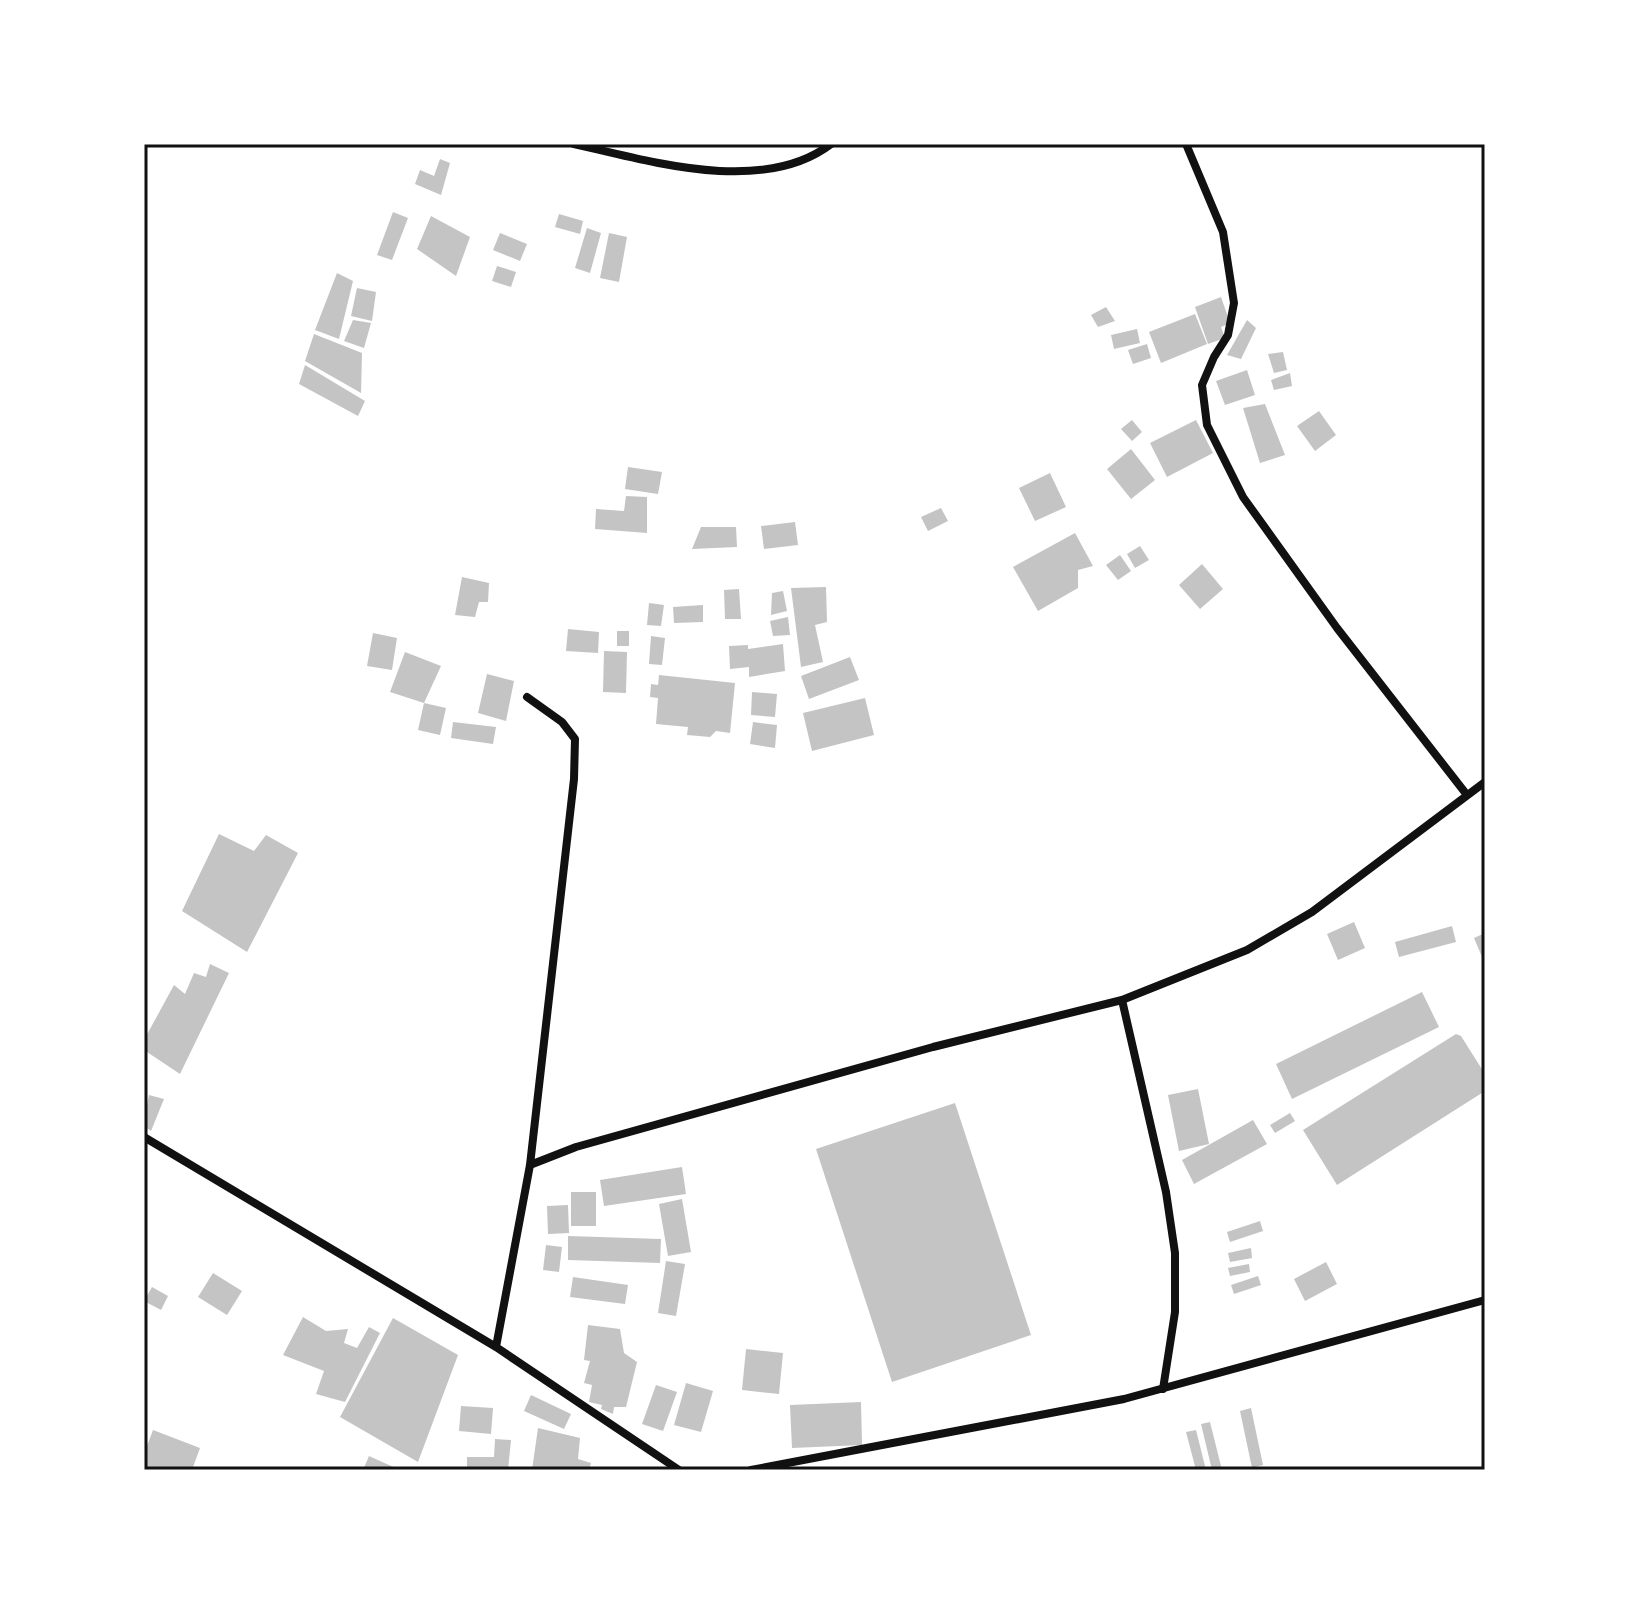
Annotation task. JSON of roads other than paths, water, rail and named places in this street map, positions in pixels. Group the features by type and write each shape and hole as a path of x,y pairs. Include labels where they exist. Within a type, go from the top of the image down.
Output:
{"street":[{"path":"574,144 675,167 738,172 795,163 831,144"},
{"path":"1186,144 1223,232 1234,303 1228,335 1202,385 1207,425 1252,509 1337,628 1467,795"},
{"path":"496,1347 530,1165 574,779 575,739 562,722 527,697"},
{"path":"530,1165 576,1147 829,1076 1122,1000 1247,950 1312,912 1485,782"},
{"path":"1122,1000 1166,1192 1175,1253 1175,1312 1163,1389"},
{"path":"144,1137 496,1347 679,1470"},
{"path":"751,1470 1124,1399 1485,1300"}]}
